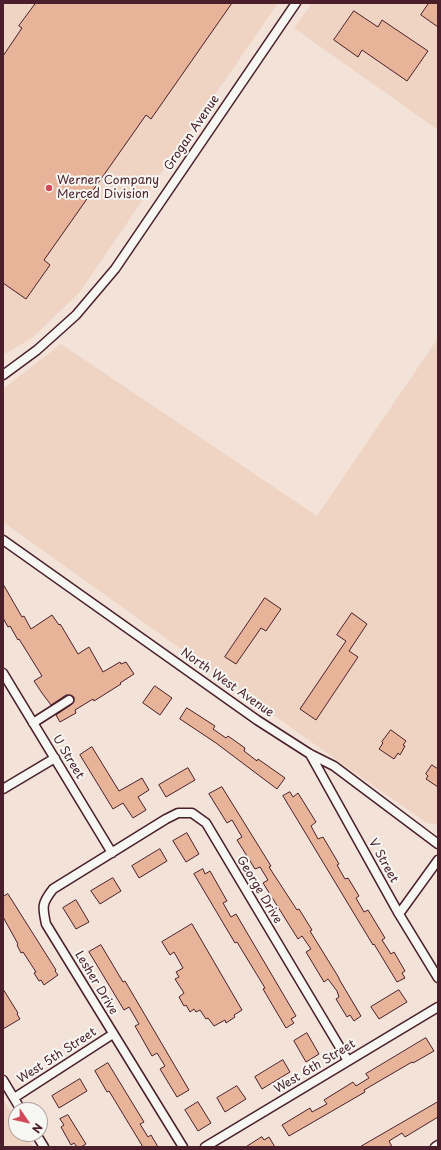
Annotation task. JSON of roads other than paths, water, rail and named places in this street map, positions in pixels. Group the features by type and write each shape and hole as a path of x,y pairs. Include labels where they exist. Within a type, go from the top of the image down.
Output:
{"street":[{"name":"Grogan Avenue","path":"3,375 37,350 76,315 114,269 296,3"},
{"name":"North West Avenue","path":"3,540 257,720 310,754 334,766 438,844"},
{"name":"U Street","path":"3,673 112,853"},
{"path":"34,723 69,700"},
{"name":"V Street","path":"310,754 399,914 438,978"},
{"path":"3,789 55,758"},
{"name":"George Drive","path":"112,853 178,813 192,812 206,823 348,1061"},
{"name":"Lesher Drive","path":"112,853 53,889 44,900 43,911 46,924 183,1147"},
{"path":"399,914 438,860"},
{"name":"West 6th Street","path":"205,1147 438,1006"},
{"name":"West 5th Street","path":"14,1098 113,1034"},
{"path":"3,1080 16,1102"}],"place":[{"name":"Werner Company Merced Division","path":"49,188"}]}
